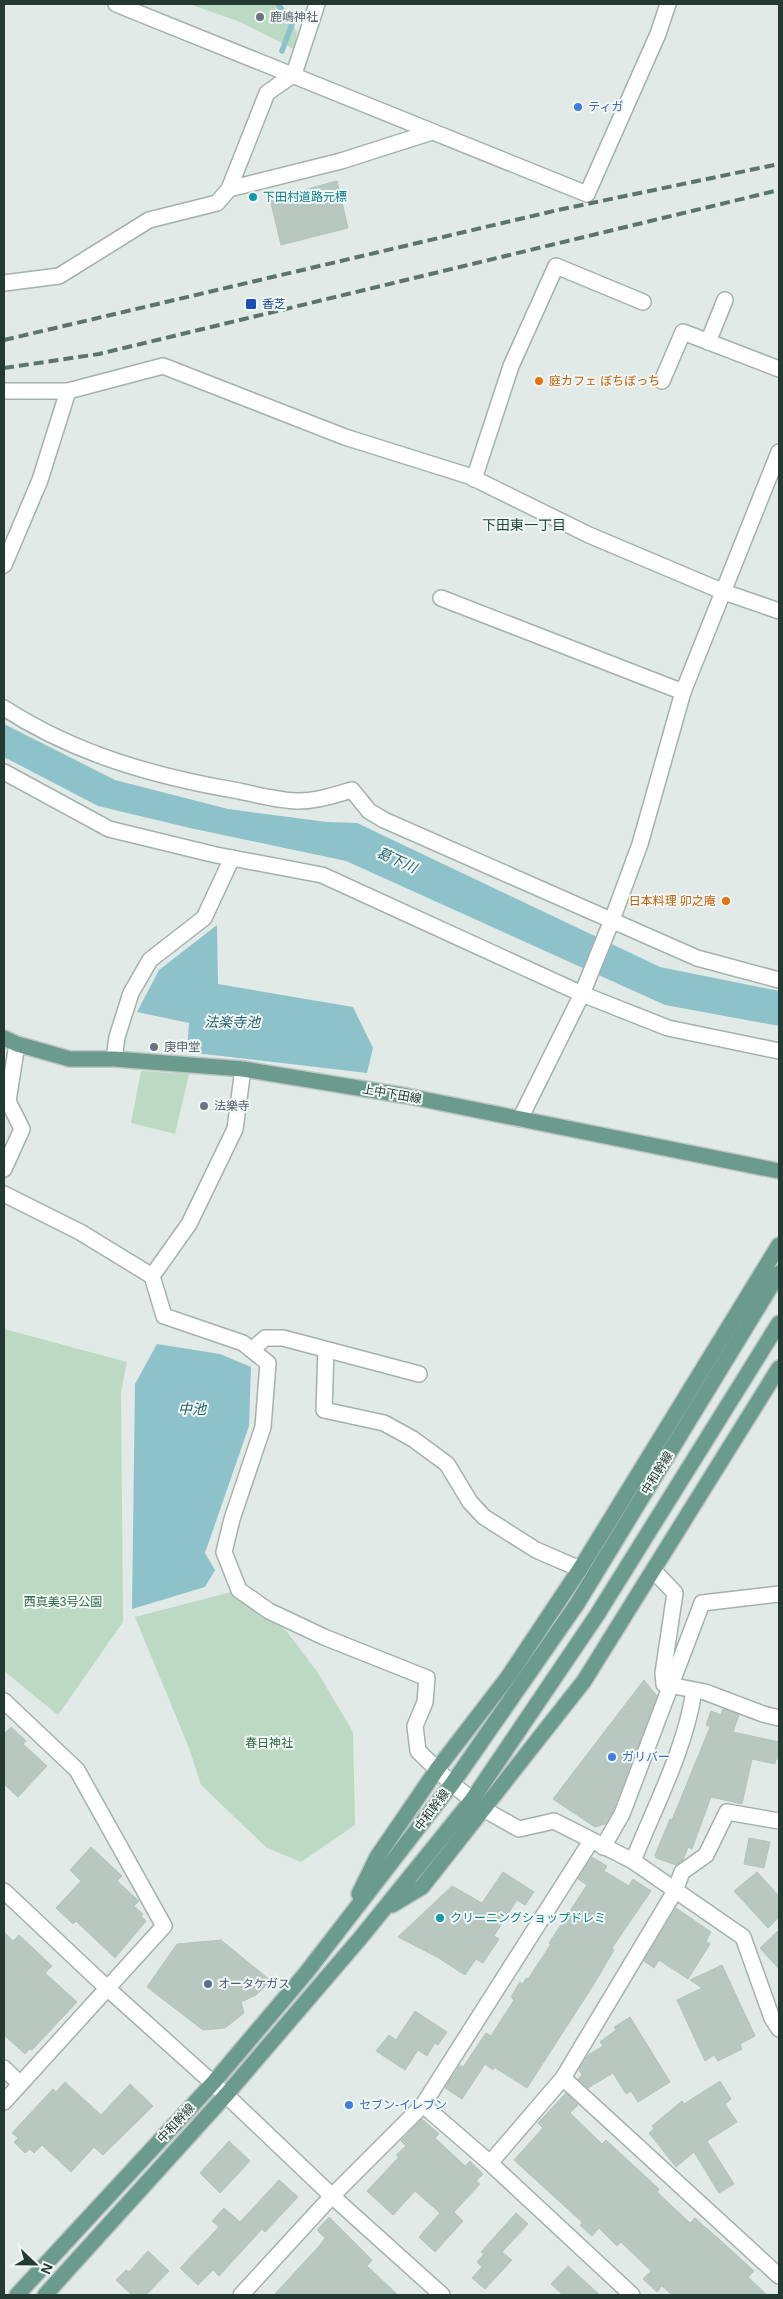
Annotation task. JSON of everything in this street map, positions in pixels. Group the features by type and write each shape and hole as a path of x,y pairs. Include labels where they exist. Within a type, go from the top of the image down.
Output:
{"main road":[{"name":"上中下田線","path":"10,1041 70,1059 114,1059 243,1069 407,1096 779,1171"},
{"path":"347,1918 377,1857 438,1768 508,1677 580,1569 779,1245"},
{"name":"中和幹線","path":"16,2295 213,2083 306,1973 452,1784 576,1604 779,1272"},
{"name":"中和幹線","path":"45,2295 226,2095 382,1911 472,1800 597,1615 779,1323"},
{"path":"382,1911 422,1887 485,1810 584,1681 779,1368"}],"street":[{"path":"116,4 294,74 587,194 658,34 668,4"},
{"path":"4,283 59,276 149,220 217,203 229,189 267,93 294,74 317,4"},
{"path":"229,189 341,161 432,132"},
{"path":"474,479 511,366 556,266 643,302"},
{"path":"708,342 725,300"},
{"path":"662,381 684,332 779,369"},
{"path":"4,391 68,391 163,366 345,438 474,479 589,535 724,592 779,611"},
{"path":"4,565 40,480 68,391"},
{"path":"520,1120 582,994 612,920 640,844 683,692 724,592 772,490 779,452"},
{"path":"441,598 683,692"},
{"path":"4,708 26,722 85,751 138,770 218,788 296,801 324,798 352,790 369,812 384,820 697,958 779,980"},
{"path":"4,772 110,829 232,858 322,875 582,994 668,1028 779,1051"},
{"path":"114,1059 117,1037 130,993 150,960 204,918 232,858"},
{"path":"4,1169 22,1128 8,1101 10,1041"},
{"path":"152,1276 189,1224 236,1129 243,1069"},
{"path":"4,1194 80,1232 152,1276 164,1316 243,1343 268,1363 263,1428 232,1519 224,1552 239,1590 269,1611 324,1637 427,1678 425,1702 415,1726 418,1751 438,1768 452,1784 472,1800 485,1810 518,1829 554,1820 633,1861 743,1937 772,2018 779,2029"},
{"path":"252,1350 265,1338 282,1338 419,1374"},
{"path":"326,1350 324,1410 384,1423 413,1439 446,1464 470,1502 484,1517 536,1550 580,1569"},
{"path":"654,1571 675,1593 662,1673 664,1684 705,1692 762,1714 779,1718"},
{"path":"244,2294 332,2196 422,2105 597,1844 622,1814 672,1687 702,1603 779,1594"},
{"path":"633,1861 691,1712 694,1691"},
{"path":"4,1701 78,1770 164,1926 4,2102"},
{"path":"490,2163 563,2078 676,1891 682,1872 706,1855 727,1812 779,1821"},
{"path":"4,1891 107,1988 226,2095 332,2196 442,2295"},
{"path":"4,2068 20,2084"},
{"path":"563,2078 779,2276"},
{"path":"422,2105 490,2163 632,2295"}],"green space":[{"path":"189,4 279,4 297,32 294,49 238,21"},
{"path":"141,1071 189,1074 175,1134 131,1123"},
{"name":"西真美3号公園","path":"4,1329 127,1362 121,1392 123,1622 58,1715 4,1671"},
{"name":"春日神社","path":"239,1590 288,1633 318,1673 353,1732 355,1825 301,1862 267,1848 201,1785 189,1748 135,1617"}],"water":[{"name":"葛下川","path":"4,724 115,780 228,809 327,822 357,823 660,967 779,991 779,1026 665,1005 346,861 190,828 98,806 4,757"},
{"name":"法楽寺池","path":"217,925 218,984 353,1007 373,1048 367,1073 187,1052 189,1023 137,1012 159,970"},
{"name":"中池","path":"157,1344 220,1354 251,1367 249,1426 205,1553 215,1570 205,1587 132,1609 135,1384"}],"building":[{"path":"337,181 348,228 281,245 270,199"},
{"path":"644,1680 657,1696 612,1813 605,1824 595,1827 553,1799"},
{"path":"723,1709 739,1715 733,1732 779,1742 779,1759 776,1759 775,1764 752,1759 742,1804 711,1797 692,1849 688,1847 683,1860 676,1865 656,1858 655,1855 670,1819 672,1820 710,1727 706,1725 711,1711 721,1715"},
{"path":"11,1727 26,1741 23,1744 47,1766 18,1797 4,1784 4,1734"},
{"path":"749,1838 770,1842 764,1868 744,1864"},
{"path":"91,1847 122,1876 117,1881 139,1901 134,1906 143,1914 141,1916 146,1921 115,1958 76,1921 73,1924 56,1908 81,1881 70,1870"},
{"path":"592,1857 607,1866 604,1871 629,1886 633,1879 651,1891 612,1948 614,1950 594,1984 527,2088 494,2067 493,2070 485,2064 462,2099 445,2088 460,2065 463,2067 486,2033 491,2036 514,2000 511,1997 520,1982 523,1984 526,1978 528,1979 551,1944 549,1943 587,1885 578,1879"},
{"path":"503,1872 534,1892 525,1905 517,1900 494,1936 499,1939 483,1963 476,1959 465,1975 437,1957 398,1937 452,1886 482,1903"},
{"path":"757,1872 779,1896 779,1917 768,1928 734,1891"},
{"path":"676,1908 711,1932 706,1941 710,1944 688,1979 659,1960 654,1968 644,1961"},
{"path":"779,1930 779,1969 760,1948"},
{"path":"4,1932 13,1941 19,1935 52,1966 45,1973 77,2002 32,2050 30,2049 25,2054 4,2035"},
{"name":"オータケガス","path":"221,1940 271,1981 256,1995 241,2002 244,2013 225,2028 203,2030 147,1987 177,1944"},
{"path":"722,1965 755,2036 740,2044 742,2049 718,2061 714,2055 705,2061 677,2000 702,1988 690,1980"},
{"path":"415,2011 447,2032 438,2045 435,2043 427,2056 418,2050 405,2070 376,2051 389,2035 396,2040"},
{"path":"630,2017 670,2082 638,2102 631,2091 626,2094 613,2073 588,2088 578,2079 582,2075 579,2070 588,2055 603,2046 600,2042 616,2030 614,2027"},
{"path":"720,2081 731,2099 725,2104 737,2122 707,2141 734,2184 719,2193 694,2152 676,2167 649,2133 654,2129 652,2126 682,2101 684,2104"},
{"path":"65,2082 101,2115 130,2084 153,2106 103,2155 94,2147 71,2172 42,2145 34,2153 30,2149 25,2153 14,2142 18,2138 12,2133 53,2089 56,2092"},
{"path":"566,2093 578,2105 570,2113 602,2144 606,2140 659,2189 657,2192 690,2223 695,2218 754,2271 748,2277 767,2295 672,2295 662,2286 657,2292 643,2279 651,2271 621,2242 617,2246 599,2228 592,2236 580,2225 583,2223 514,2160 543,2128 538,2123"},
{"path":"422,2119 439,2134 435,2138 465,2166 470,2161 483,2174 476,2181 480,2184 454,2212 463,2221 435,2252 419,2237 440,2213 415,2191 393,2215 367,2191 399,2157 396,2155 406,2146 401,2141"},
{"path":"229,2141 250,2161 220,2193 200,2173"},
{"path":"279,2180 298,2197 265,2232 262,2229 219,2276 213,2270 198,2285 180,2268 219,2227 212,2221 224,2208 240,2222"},
{"path":"516,2213 528,2224 502,2252 512,2260 485,2289 472,2278 482,2267 477,2262 484,2254 481,2252"},
{"path":"329,2217 372,2260 367,2266 398,2295 274,2295 325,2238 317,2230"},
{"path":"148,2251 169,2271 146,2295 132,2295 116,2280 126,2270 129,2272"},
{"path":"568,2266 600,2295 563,2295 551,2284"}],"waterway":[{"path":"278,4 292,24 282,51"}],"railway":[{"path":"4,340 558,210 779,164"},
{"path":"4,368 99,354 779,190"}],"place":[{"name":"鹿嶋神社","path":"260,17"},
{"name":"ティガ","path":"578,107"},
{"name":"下田村道路元標","path":"253,197"},
{"name":"香芝","path":"251,304"},
{"name":"庭カフェ ぼちぼっち","path":"539,381"},
{"name":"日本料理 卯之庵","path":"726,901"},
{"name":"庚申堂","path":"154,1047"},
{"name":"法樂寺","path":"204,1106"},
{"name":"ガリバー","path":"612,1757"},
{"name":"クリーニングショップドレミ","path":"440,1918"},
{"name":"オータケガス","path":"208,1984"},
{"name":"セブン-イレブン","path":"349,2105"}],"district":[{"name":"下田東一丁目","path":"524,525"}]}
